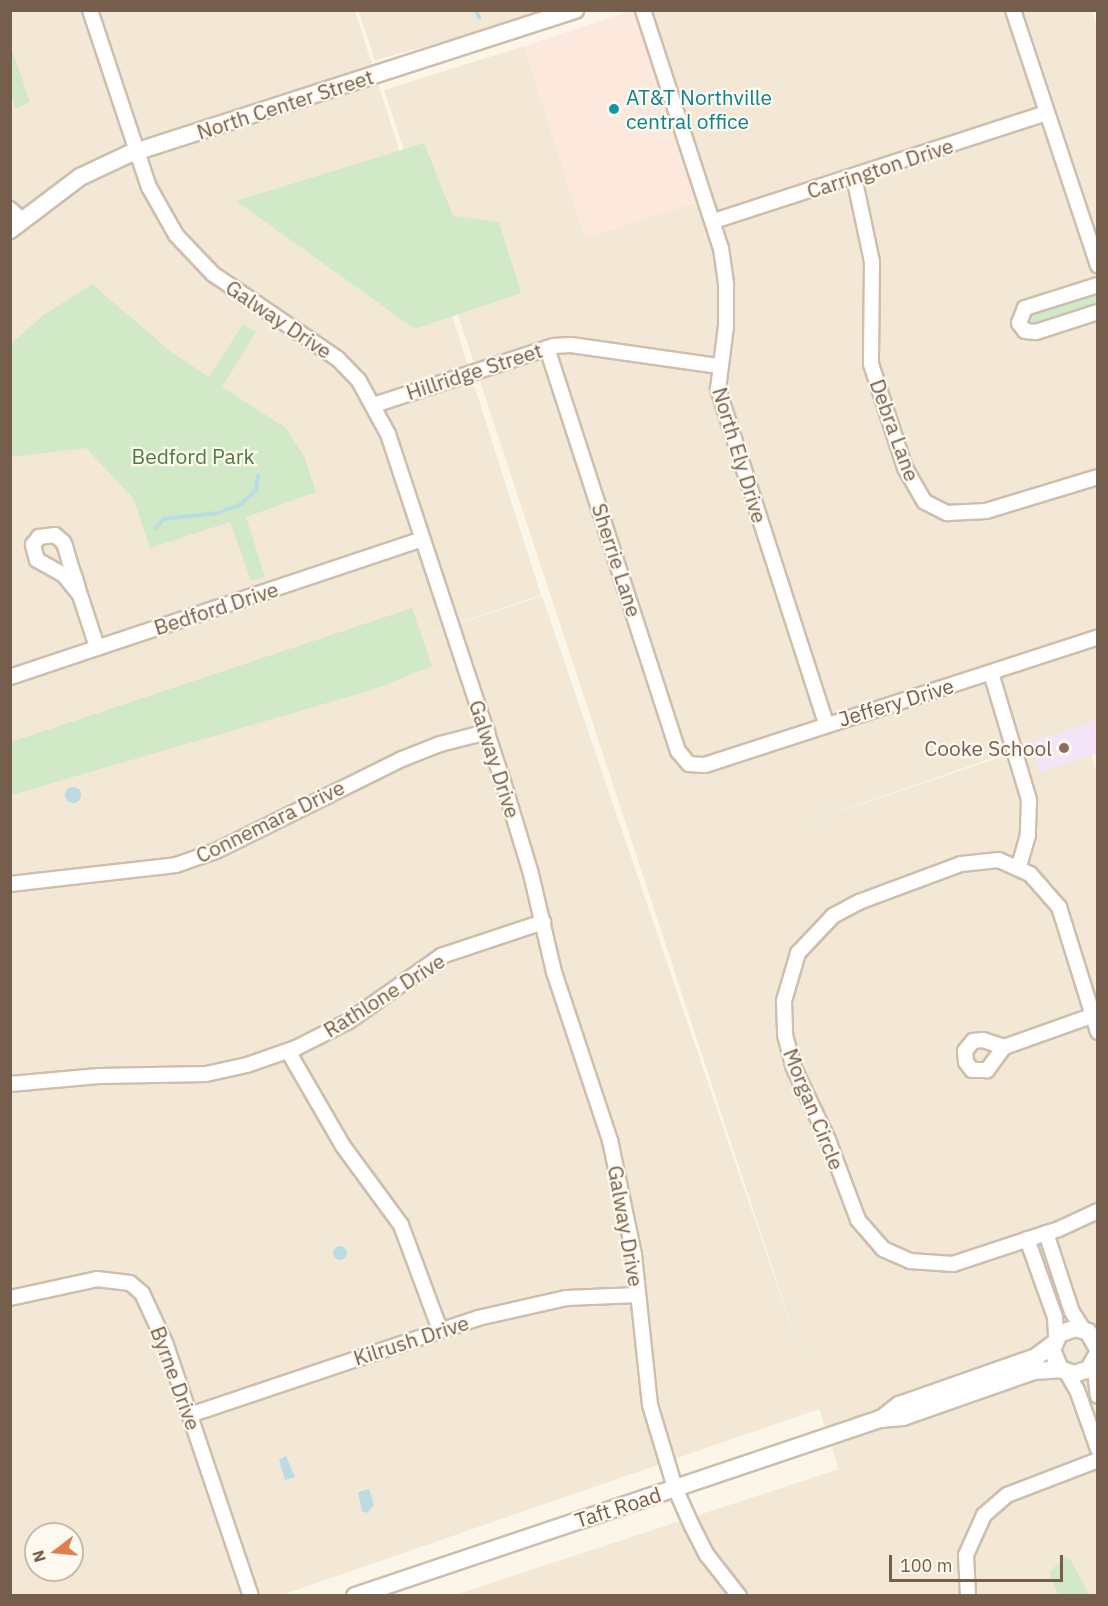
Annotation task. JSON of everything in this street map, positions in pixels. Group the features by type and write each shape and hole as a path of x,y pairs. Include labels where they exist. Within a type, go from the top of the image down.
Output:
{"street":[{"name":"Galway Drive","path":"90,10 137,152 160,211 194,255 246,299 338,359 374,405 487,732 543,922 554,972 620,1177 638,1294 650,1405 675,1488 707,1555 739,1596"},
{"name":"North Center Street","path":"14,219 80,177 137,152 575,10"},
{"name":"North Ely Drive","path":"643,10 714,221 726,285 726,326 718,366 717,389 826,724"},
{"path":"1013,10 1098,265"},
{"name":"Carrington Drive","path":"714,221 1046,113"},
{"name":"Debra Lane","path":"854,177 872,262 871,364 905,468 925,502 947,513 986,511 1098,477"},
{"path":"1098,285 1025,308 1019,320 1022,329 1032,333 1098,312"},
{"name":"Hillridge Street","path":"374,405 547,348 571,345 718,366"},
{"name":"Sherrie Lane","path":"547,348 678,751 682,759 694,766"},
{"name":"Bedford Drive","path":"10,677 422,539"},
{"path":"80,595 97,647"},
{"name":"Jeffery Drive","path":"694,766 1098,637"},
{"path":"991,673 1029,800 1028,836 1018,866"},
{"name":"Connemara Drive","path":"10,884 176,865 216,851 402,759 440,744 487,732"},
{"name":"Morgan Circle","path":"1098,1032 1091,1016 1059,907 1041,883 1018,866 999,860 961,864 859,902 833,916 808,939 791,966 783,1014 794,1068 828,1140 851,1207 877,1244 910,1261 943,1265 1046,1233 1098,1210"},
{"name":"Rathlone Drive","path":"10,1084 99,1076 207,1074 288,1051 349,1021 441,956 543,922"},
{"path":"1004,1047 1091,1016"},
{"path":"288,1051 343,1146 401,1225 440,1330"},
{"path":"1046,1233 1072,1312 1089,1331 1097,1356 1098,1396"},
{"path":"1027,1239 1055,1317 1053,1357 1077,1390 1098,1449"},
{"name":"Byrne Drive","path":"10,1298 79,1281 115,1279 130,1283 142,1293 152,1312 190,1415 251,1596"},
{"name":"Kilrush Drive","path":"190,1415 440,1330 548,1301 638,1294"},
{"path":"1054,1341 1067,1329 1089,1331"},
{"name":"Taft Road","path":"880,1419 899,1405 1036,1357 1054,1341"},
{"path":"1064,1371 1081,1373 1097,1356"},
{"name":"Taft Road","path":"355,1596 880,1419 903,1417 1040,1370 1064,1371"},
{"path":"968,1596 966,1555 984,1515 1007,1495 1098,1460"}],"shaded area":[{"path":"358,10 557,11 375,60"},
{"path":"11,11 355,11 541,595 396,644 542,596 802,1358 384,90 524,46 585,238 697,202 635,11 1092,11 1098,28 1097,725 1030,745 788,829 1030,747 1040,771 1091,755 1098,775 1097,1595 1090,1595 1070,1559 1049,1573 1058,1595 455,1595 839,1469 819,1409 282,1595 11,1596"},
{"path":"635,11 697,202 585,238 524,46"},
{"name":"Cooke School","path":"1097,720 1097,753 1040,772 1028,743"}],"green space":[{"path":"11,46 30,102 16,109 11,95"},
{"path":"424,143 453,216 499,222 521,293 415,329 236,201"},
{"name":"Bedford Park","path":"92,284 171,352 209,377 243,324 256,332 222,387 286,428 304,456 316,492 246,517 265,577 251,581 230,522 150,548 133,498 86,448 11,457 11,344 42,316"},
{"path":"1096,292 1097,306 1035,327 1025,324 1026,314"},
{"path":"412,608 432,666 372,690 11,795 11,742"},
{"path":"1064,1557 1070,1559 1090,1595 1058,1595 1049,1573"}],"water":[{"path":"73,787 79,789 81,795 79,801 73,803 67,801 65,795 67,789"},
{"path":"340,1246 345,1248 347,1253 345,1258 340,1260 335,1258 333,1253 335,1248"},
{"path":"286,1456 295,1477 285,1480 279,1460"},
{"path":"369,1489 374,1505 367,1513 362,1511 358,1492"}],"waterway":[{"path":"476,10 479,17"},
{"path":"155,528 164,519 218,513 241,504 256,490 258,475"}],"place":[{"name":"AT&T Northville central office","path":"614,109"},
{"name":"Cooke School","path":"1064,748"}]}
